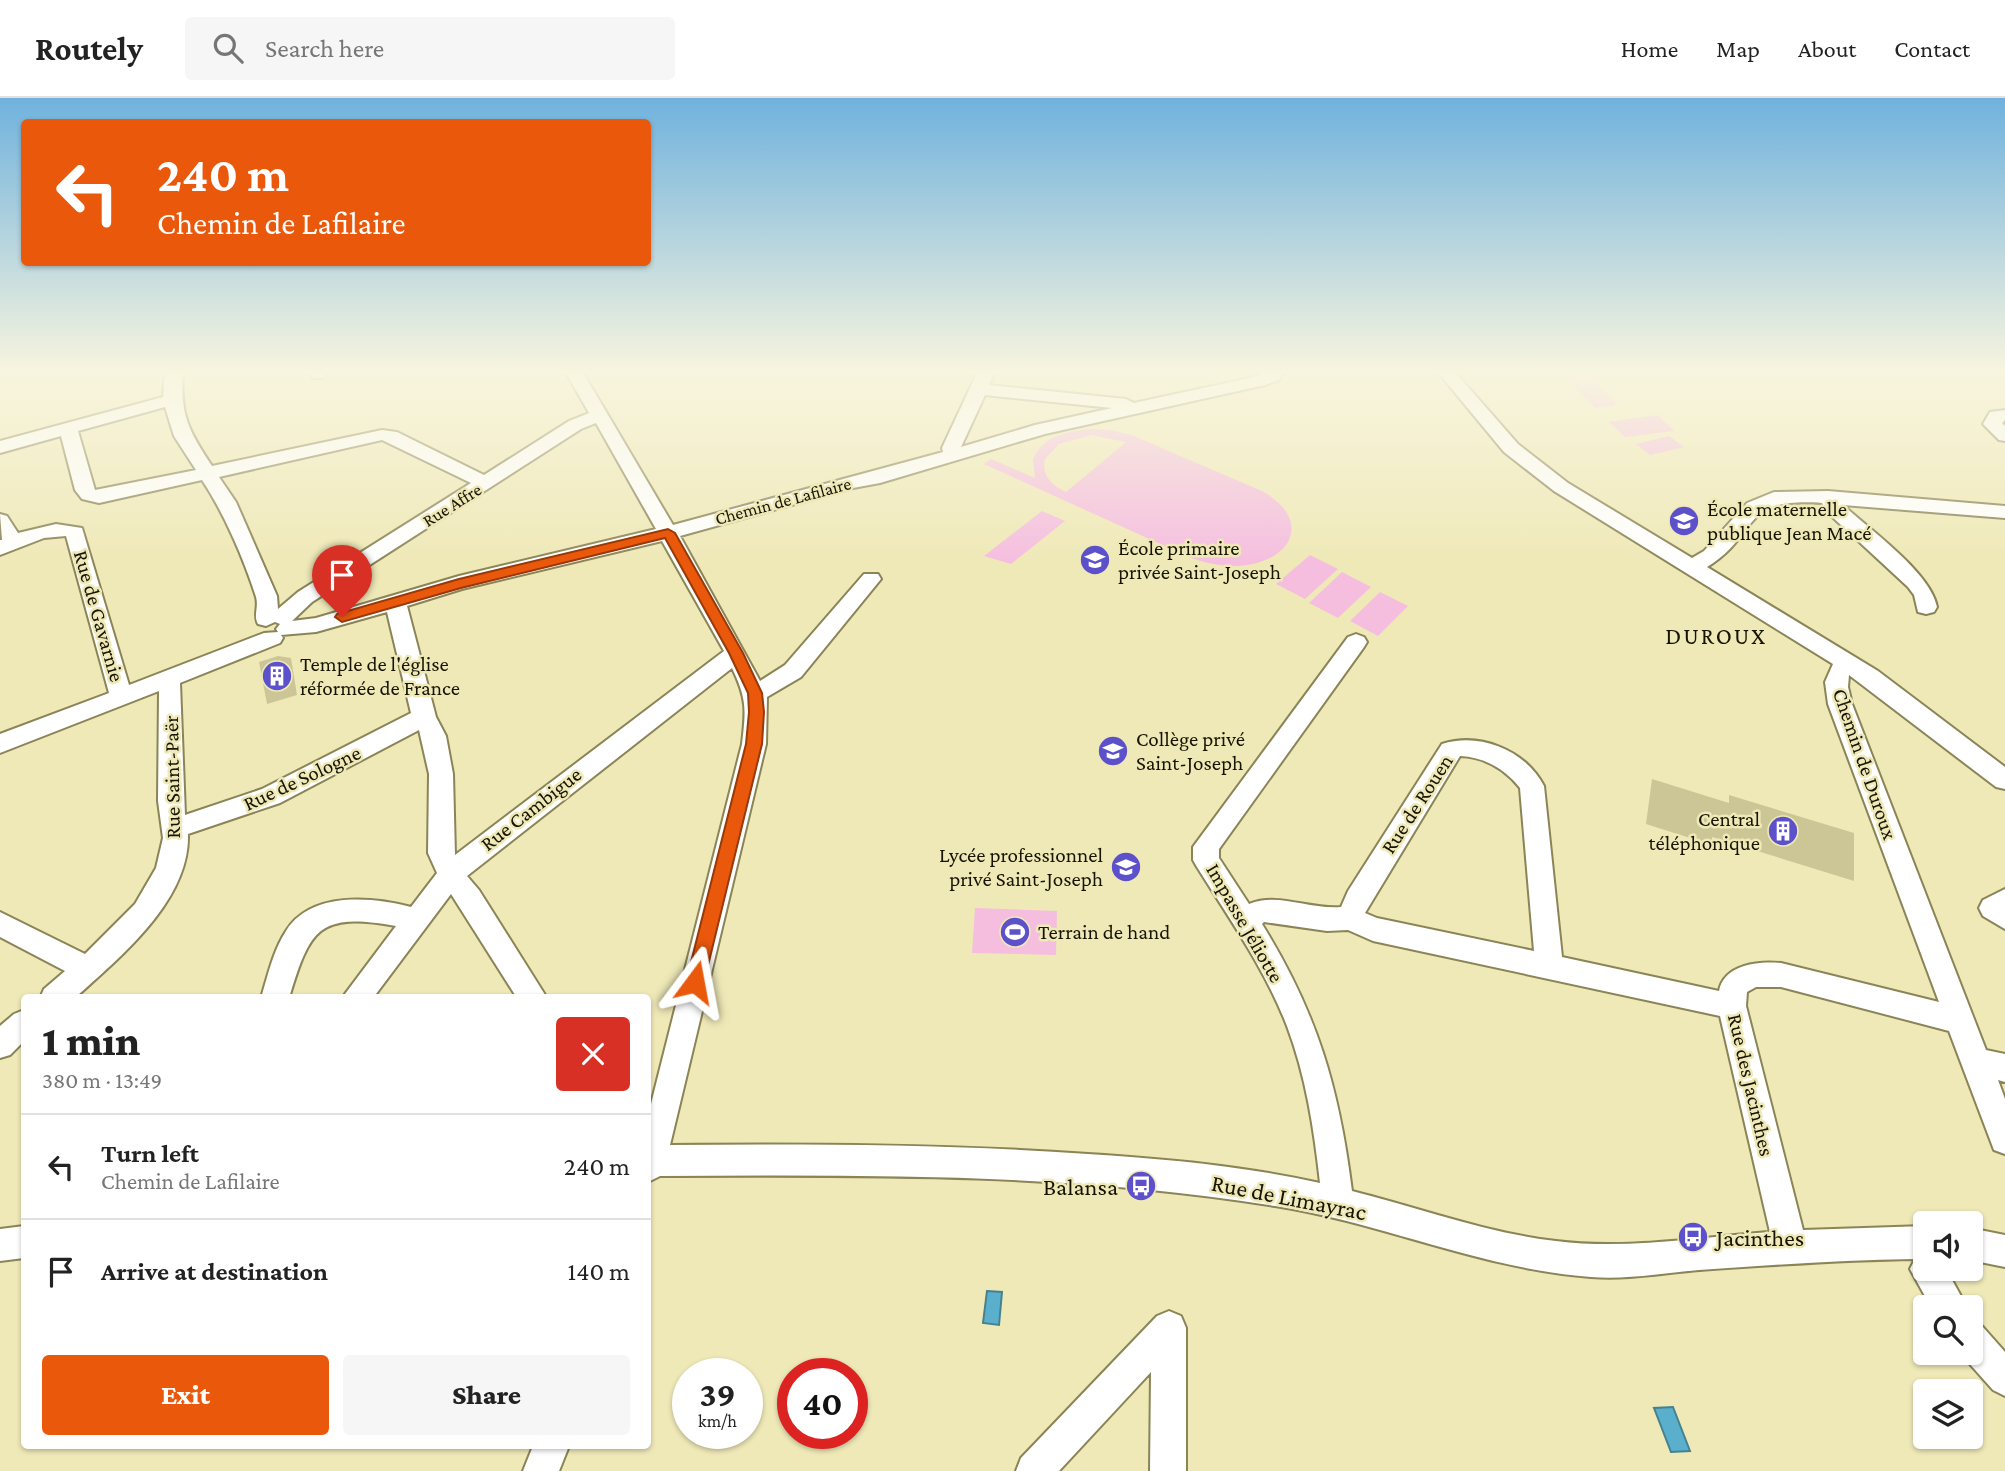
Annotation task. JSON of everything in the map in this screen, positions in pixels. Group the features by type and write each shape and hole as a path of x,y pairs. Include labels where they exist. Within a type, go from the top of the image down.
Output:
{"street":[{"path":"0,447 41,435"},
{"path":"70,435 85,490 89,495 110,496 382,435"},
{"path":"183,435 205,474 226,502 272,623"},
{"path":"383,435 391,436 486,483"},
{"name":"Rue Affre","path":"272,623 285,602 305,597 560,435"},
{"path":"612,435 736,653 755,693 757,712 754,744 669,1094 651,1152"},
{"path":"953,454 951,448 957,435"},
{"name":"Chemin de Lafilaire","path":"0,744 208,663 272,623 316,625 395,601 668,533 852,482 873,479 1020,435"},
{"name":"Chemin de Duroux","path":"1500,435 1511,448 1596,511 1847,663 1839,669 1836,678 1837,696 2005,1139"},
{"path":"1691,568 1712,556 1754,507 1762,502 1787,496 2005,512"},
{"path":"1828,497 1835,509 1915,582 1924,594 1926,607"},
{"path":"0,520 7,545"},
{"name":"Rue de Gavarnie","path":"7,545 51,530 64,528 75,532 121,696"},
{"path":"755,693 793,671 871,579"},
{"path":"395,601 424,717 434,736 441,774 439,842 451,875 470,898 530,994"},
{"name":"Impasse Jéliotte","path":"1338,1203 1320,1088 1309,1049 1294,1009 1245,920 1206,860 1206,847 1356,642"},
{"name":"Rue Cambigue","path":"359,994 451,875 486,844 736,653"},
{"path":"1847,663 1898,698 2005,780"},
{"name":"Rue Saint-Paër","path":"59,994 118,943 153,898 169,862 175,844 175,828 170,802 168,678"},
{"name":"Rue de Sologne","path":"175,828 271,796 424,717"},
{"name":"Rue de Rouen","path":"1350,918 1357,899 1450,750 1459,746 1473,747 1517,767 1527,775 1532,786 1549,968"},
{"path":"2005,900 1992,908 2005,918"},
{"path":"1245,920 1260,911 1277,911 1327,920 1350,918 1373,929 1732,1006"},
{"path":"276,994 295,939 311,922 339,912 398,914 415,919"},
{"path":"0,924 87,969"},
{"name":"Rue des Jacinthes","path":"1794,1248 1785,1229 1732,1006 1734,986 1745,977 1759,972 1781,975 1959,1020"},
{"path":"0,1045 21,1026"},
{"path":"1975,1062 2005,1068"},
{"name":"Rue de Limayrac","path":"651,1162 846,1159 1107,1170 1279,1191 1338,1203 1516,1252 1572,1260 1597,1261 1794,1248 1913,1254"},
{"path":"0,1245 21,1242"},
{"path":"1983,1247 2005,1251"},
{"path":"1034,1471 1169,1328 1168,1471"},
{"path":"1983,1353 2005,1378"},
{"path":"541,1471 550,1449"}],"shaded area":[{"path":"1091,435 1059,444 1045,459 1046,475 1052,483 1066,492 1126,442 1091,435 1131,435 1262,491 1277,501 1286,512 1291,523 1291,534 1286,545 1277,554 1264,561 1240,566 1203,562 984,464 991,459 1035,478 1033,460 1037,452 1056,437"},
{"path":"1669,436 1684,447 1650,455 1636,444"},
{"path":"1042,511 1065,521 1011,564 984,556"},
{"path":"1310,555 1338,569 1305,599 1276,584"},
{"path":"1342,572 1371,587 1338,618 1309,603"},
{"path":"1380,592 1408,606 1378,636 1350,621"},
{"name":"Terrain de hand","path":"975,908 1057,911 1056,955 972,953"}],"water":[{"path":"987,1291 1002,1292 999,1325 983,1323"},
{"path":"1673,1407 1690,1451 1671,1452 1654,1408"}],"building":[{"name":"Temple de l'église réformée de France","path":"278,656 291,658 297,695 267,704 259,662"},
{"name":"Central téléphonique","path":"1652,779 1729,803 1729,795 1854,833 1854,881 1712,837 1712,845 1646,824"}],"place":[{"name":"École maternelle publique Jean Macé","path":"1684,521"},
{"name":"École primaire privée Saint-Joseph","path":"1095,560"},
{"name":"Temple de l'église réformée de France","path":"277,676"},
{"name":"Collège privé Saint-Joseph","path":"1113,751"},
{"name":"Central téléphonique","path":"1783,831"},
{"name":"Lycée professionnel privé Saint-Joseph","path":"1126,867"},
{"name":"Terrain de hand","path":"1015,932"},
{"name":"Balansa","path":"1141,1186"},
{"name":"Jacinthes","path":"1693,1237"}],"district":[{"name":"DUROUX","path":"1716,635"}],"route":[{"path":"342,617 459,583 668,533 736,653 755,693 757,712 754,744 695,982"}]}
